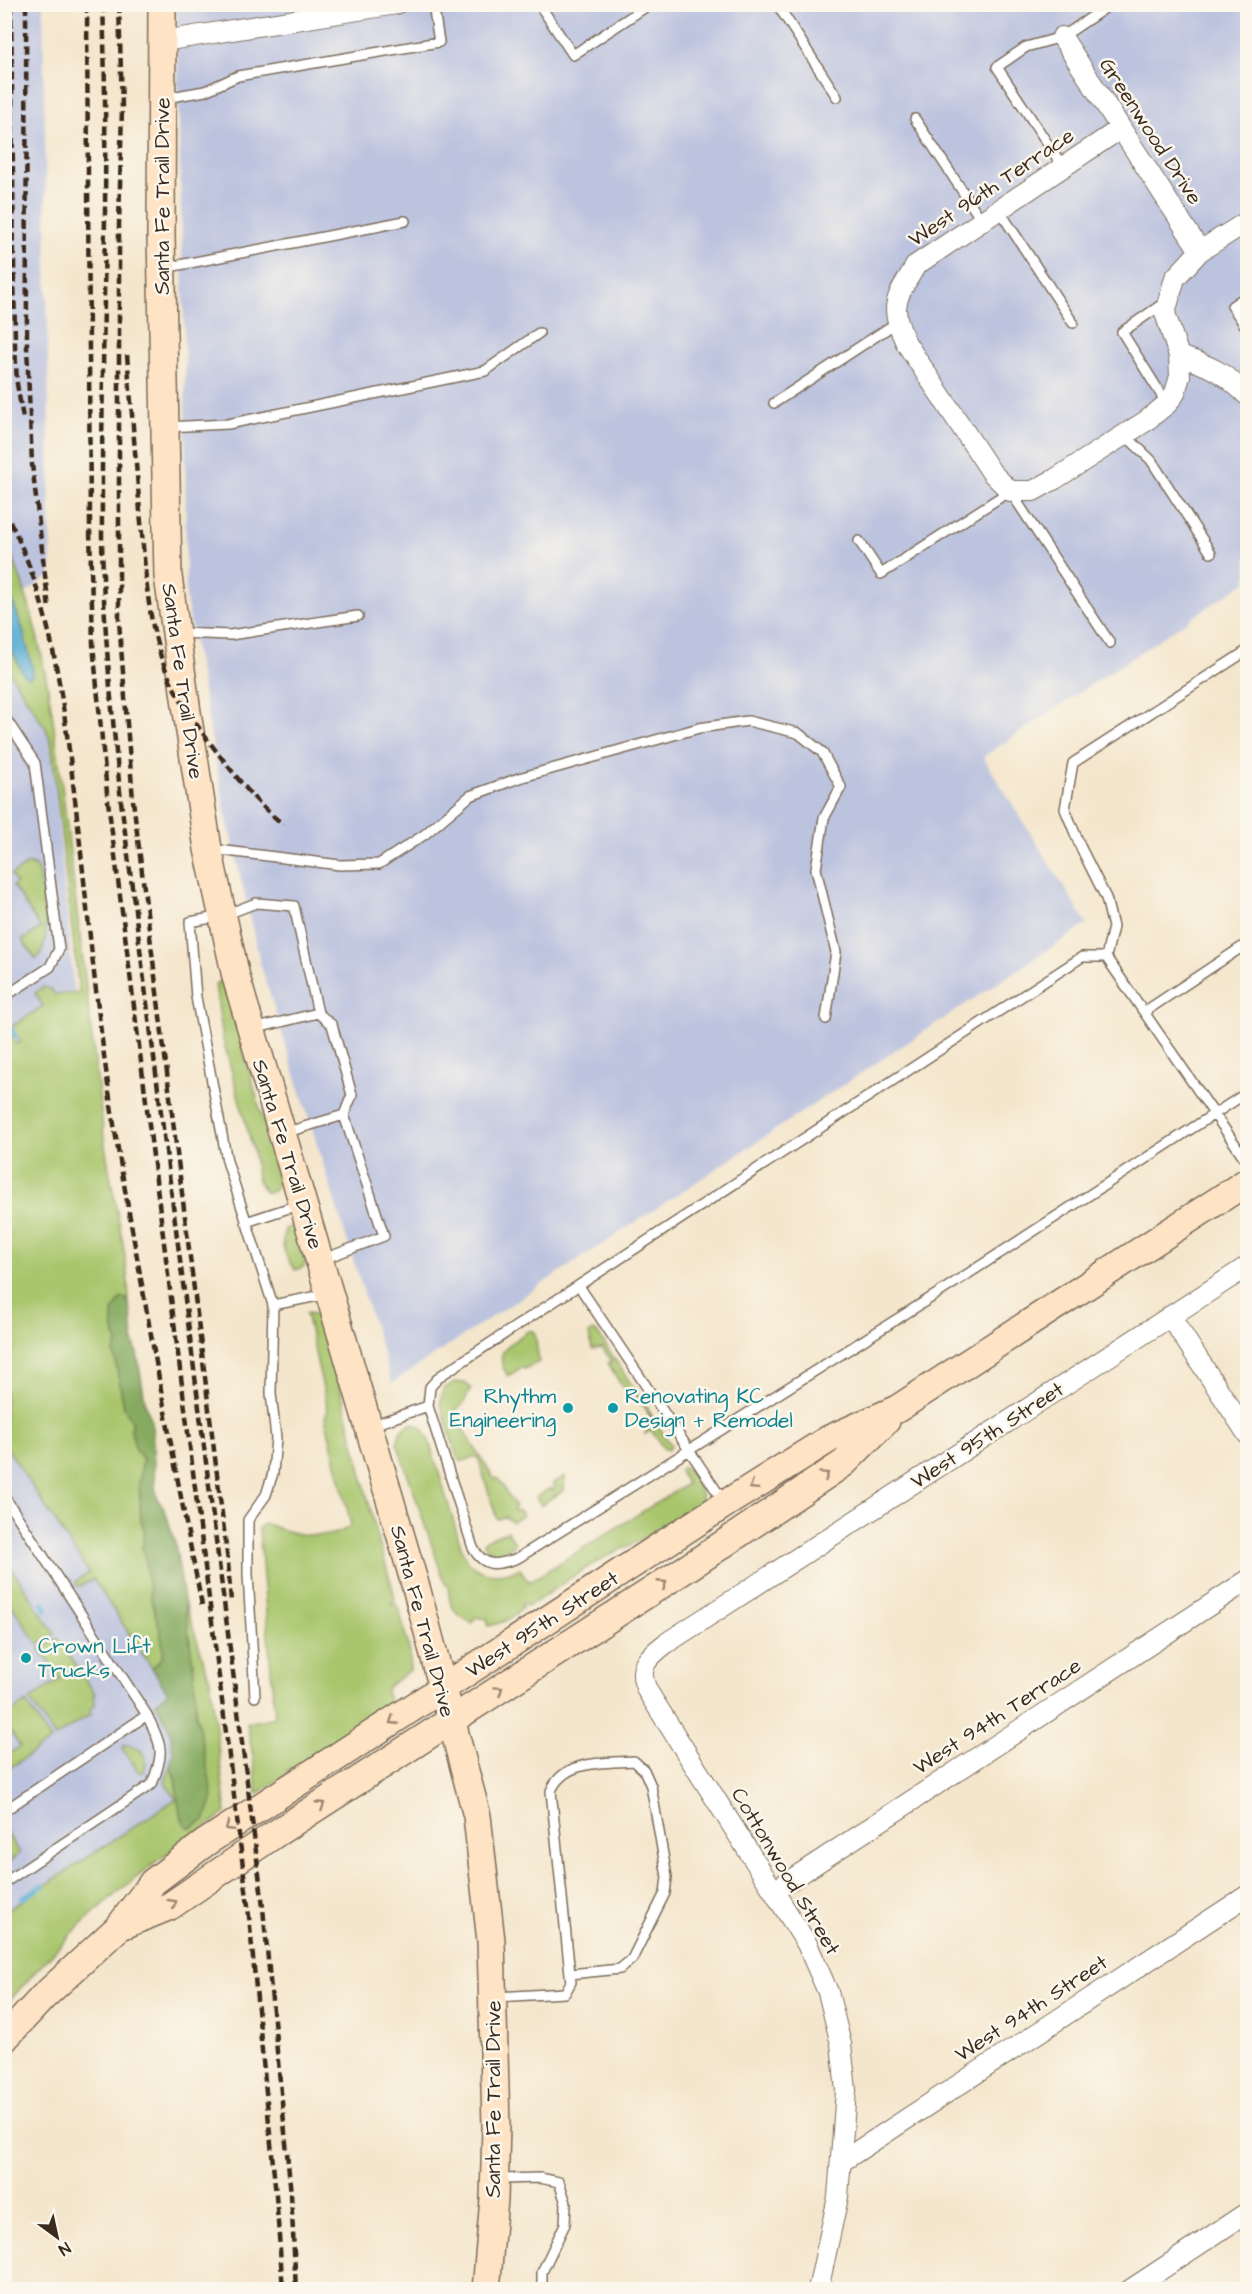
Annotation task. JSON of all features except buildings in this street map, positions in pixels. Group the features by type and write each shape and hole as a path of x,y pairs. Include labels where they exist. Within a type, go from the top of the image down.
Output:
{"main road":[{"name":"Santa Fe Trail Drive","path":"162,4 164,427 168,576 176,633 208,849 222,916 251,1030 331,1294 417,1591 450,1722 459,1745 477,1816 489,1917 496,2126 495,2179 486,2289"},
{"name":"West 95th Street","path":"4,2038 51,1989 119,1927 153,1882 205,1843 725,1504 829,1439 897,1409 1248,1181"},
{"name":"West 95th Street","path":"119,1927 170,1906 272,1836 698,1561 844,1463 897,1409"}],"street":[{"path":"163,41 396,4"},
{"name":"Greenwood Drive","path":"1062,37 1200,251"},
{"name":"West 96th Terrace","path":"1010,491 992,473 906,343 897,323 895,299 916,265 1120,129"},
{"path":"1010,491 1033,491 1055,479 1146,421 1167,404 1175,393 1180,376 1179,356 1165,313 1176,278 1200,251 1248,221"},
{"path":"1179,356 1207,364 1227,376 1248,396"},
{"name":"West 95th Street","path":"642,1670 649,1657 665,1644 1248,1266"},
{"path":"1170,1316 1248,1435"},
{"name":"West 94th Terrace","path":"774,1891 1248,1580"},
{"name":"Cottonwood Street","path":"642,1670 642,1680 648,1692 807,1944 828,1992 841,2044 846,2090 838,2197 818,2289"},
{"name":"West 94th Street","path":"841,2162 1248,1895"},
{"path":"1130,2289 1248,2212"}],"lane":[{"path":"162,99 205,91 238,76 439,42 433,4"},
{"path":"539,4 573,55 650,4"},
{"path":"777,4 837,97"},
{"path":"1063,167 997,67 1026,47 1062,37 1111,4"},
{"path":"915,119 982,221"},
{"path":"999,210 1073,323"},
{"path":"162,268 405,221"},
{"path":"1248,295 1232,306 1248,330"},
{"path":"1167,404 1122,332 1169,300"},
{"path":"774,403 897,323"},
{"path":"164,427 228,424 484,371 539,333"},
{"path":"1125,435 1151,460 1211,554"},
{"path":"859,540 881,573 1010,491 1110,643"},
{"path":"176,633 230,635 358,615"},
{"path":"1248,650 1073,764 1065,809 1106,898 1113,927 1106,957 1248,1163"},
{"path":"4,716 35,763 59,949 50,967 4,997"},
{"path":"208,849 340,865 379,864 424,835 470,796 519,778 699,728 748,720 798,733 822,752 841,787 824,818 816,869 836,952 826,1019"},
{"path":"255,1697 248,1574 248,1520 266,1495 273,1473 276,1438 271,1393 273,1305 225,1150 196,997 190,922 222,916 256,903 294,906 318,1013 332,1025 352,1095 344,1115 384,1236 320,1260"},
{"path":"1144,1011 1248,943"},
{"path":"1106,957 1082,957 440,1376 430,1388 428,1406 473,1548 479,1558 486,1563 496,1564 518,1558 950,1285 1248,1092"},
{"path":"251,1030 318,1013"},
{"path":"282,1134 344,1115"},
{"path":"246,1222 303,1203"},
{"path":"579,1286 725,1504"},
{"path":"273,1305 331,1294"},
{"path":"368,1426 428,1406"},
{"path":"4,1496 147,1715 159,1739 161,1760 152,1784 4,1883"},
{"path":"4,1811 147,1715"},
{"path":"493,1997 565,1993 571,1982 570,1974 551,1791 555,1780 568,1770 583,1765 634,1761 644,1770 651,1786 667,1877 664,1893 632,1959 620,1969 570,1974"},
{"path":"495,2179 540,2178 559,2182 566,2203 565,2224 542,2272 542,2289"}],"shaded area":[{"path":"43,4 51,574 22,596 46,714 85,1107 197,1810 5,1977 4,5"},
{"path":"176,5 1247,5 1247,581 983,757 1087,924 392,1383 261,966 225,811 186,599 185,356"}],"green space":[{"path":"4,536 30,609 40,647 54,722 106,1151 128,1282 129,1304 127,1299 113,1325 117,1343 114,1353 124,1407 132,1421 131,1431 136,1450 143,1459 144,1466 139,1482 141,1520 145,1532 142,1548 163,1650 163,1657 152,1668 93,1579 77,1586 76,1581 89,1573 5,1445 5,1359 10,1355 4,1346 5,1031 8,1029 16,1044 21,1042 11,1027 43,1006 35,993 43,987 52,990 55,995 79,992 51,742 45,727 6,667 9,664 5,660 5,637 24,675 23,630 5,579"},
{"path":"28,864 34,865 38,870 45,917 45,941 36,959 22,940 41,928 13,886 16,883 11,875"},
{"path":"221,981 232,1008 275,1164 277,1183 271,1192 265,1192 257,1179 254,1154 223,1039 215,984"},
{"path":"290,1227 297,1233 306,1263 302,1268 295,1270 283,1246 285,1229"},
{"path":"121,1298 127,1299 131,1312 133,1341 146,1407 152,1421 155,1487 175,1543 194,1672 196,1714 213,1797 205,1820 191,1828 185,1825 180,1814 175,1779 170,1766 173,1753 171,1736 166,1721 155,1703 168,1693 152,1668 163,1657 163,1651 142,1548 145,1532 141,1520 139,1482 143,1459 136,1450 131,1431 132,1421 124,1407 114,1353 117,1343 113,1311"},
{"path":"306,1313 315,1314 326,1330 375,1528 393,1590 395,1600 391,1602 399,1609 410,1653 410,1670 387,1687 386,1692 391,1706 375,1715 373,1713 369,1721 292,1770 290,1768 285,1776 257,1794 247,1723 275,1717 259,1528 266,1524 286,1531 316,1536 335,1533 351,1525 325,1417 328,1410"},
{"path":"528,1331 533,1331 535,1334 539,1362 524,1369 522,1367 508,1376 501,1360 502,1354 509,1344"},
{"path":"592,1331 597,1332 671,1445 668,1450 663,1448 651,1430 645,1434 652,1419 632,1390 625,1391 608,1363 612,1361 602,1348 592,1349 589,1334"},
{"path":"455,1382 465,1383 471,1388 463,1404 453,1413 494,1479 498,1478 515,1506 513,1510 520,1511 523,1515 512,1522 505,1517 497,1519 478,1457 462,1461 457,1457 440,1403 443,1389"},
{"path":"412,1423 423,1428 429,1440 463,1553 474,1567 488,1573 503,1573 520,1569 529,1582 687,1484 679,1471 683,1467 687,1468 698,1485 701,1500 692,1512 682,1519 598,1561 537,1601 527,1606 524,1603 521,1605 523,1608 507,1620 488,1626 488,1619 475,1617 473,1623 453,1608 449,1597 449,1585 446,1585 444,1581 397,1443 401,1430"},
{"path":"565,1476 564,1490 541,1505 536,1497 550,1488 552,1491 555,1486 553,1483"},
{"path":"508,1531 515,1543 514,1546 496,1554 489,1551 484,1544 486,1540"},
{"path":"4,1557 55,1634 38,1645 5,1595"},
{"path":"184,1600 210,1680 226,1813 118,1892 64,1942 5,2005 5,1912 176,1799 165,1782 170,1766 179,1803 191,1828 205,1820 207,1812 203,1755 196,1714 194,1672"},
{"path":"58,1638 95,1694 93,1697 95,1705 90,1709 91,1714 55,1737 30,1700 60,1679 40,1649"},
{"path":"26,1702 51,1740 5,1771 5,1757 20,1746 5,1723 5,1717"},
{"path":"124,1745 135,1747 143,1753 146,1762 143,1772 139,1772 122,1748"},
{"path":"4,1829 20,1853 5,1865 4,1865"}],"water":[{"path":"4,579 23,630 33,670 32,676 28,678 24,675 5,637"}],"waterway":[{"path":"10,1028 15,1036"},
{"path":"43,1603 46,1609"},
{"path":"23,1898 42,1886"}],"railway":[{"path":"11,4 15,344 17,384 23,418"},
{"path":"26,4 27,346 32,464 49,609"},
{"path":"87,4 90,530 93,644 107,793 248,1906 283,2290"},
{"path":"103,4 105,203 102,535 111,702 121,801 262,1898 291,2194 296,2290"},
{"path":"119,4 122,108 119,225 119,621 133,800 228,1562 231,1602"},
{"path":"127,355 147,590 161,657 180,699 205,737 251,794 283,824"},
{"path":"4,510 21,545 34,580 45,617 61,693 113,1121 202,1605"}],"place":[{"name":"Rhythm Engineering","path":"568,1408"},
{"name":"Renovating KC Design + Remodel","path":"613,1408"},
{"name":"Crown Lift Trucks","path":"26,1658"}]}
